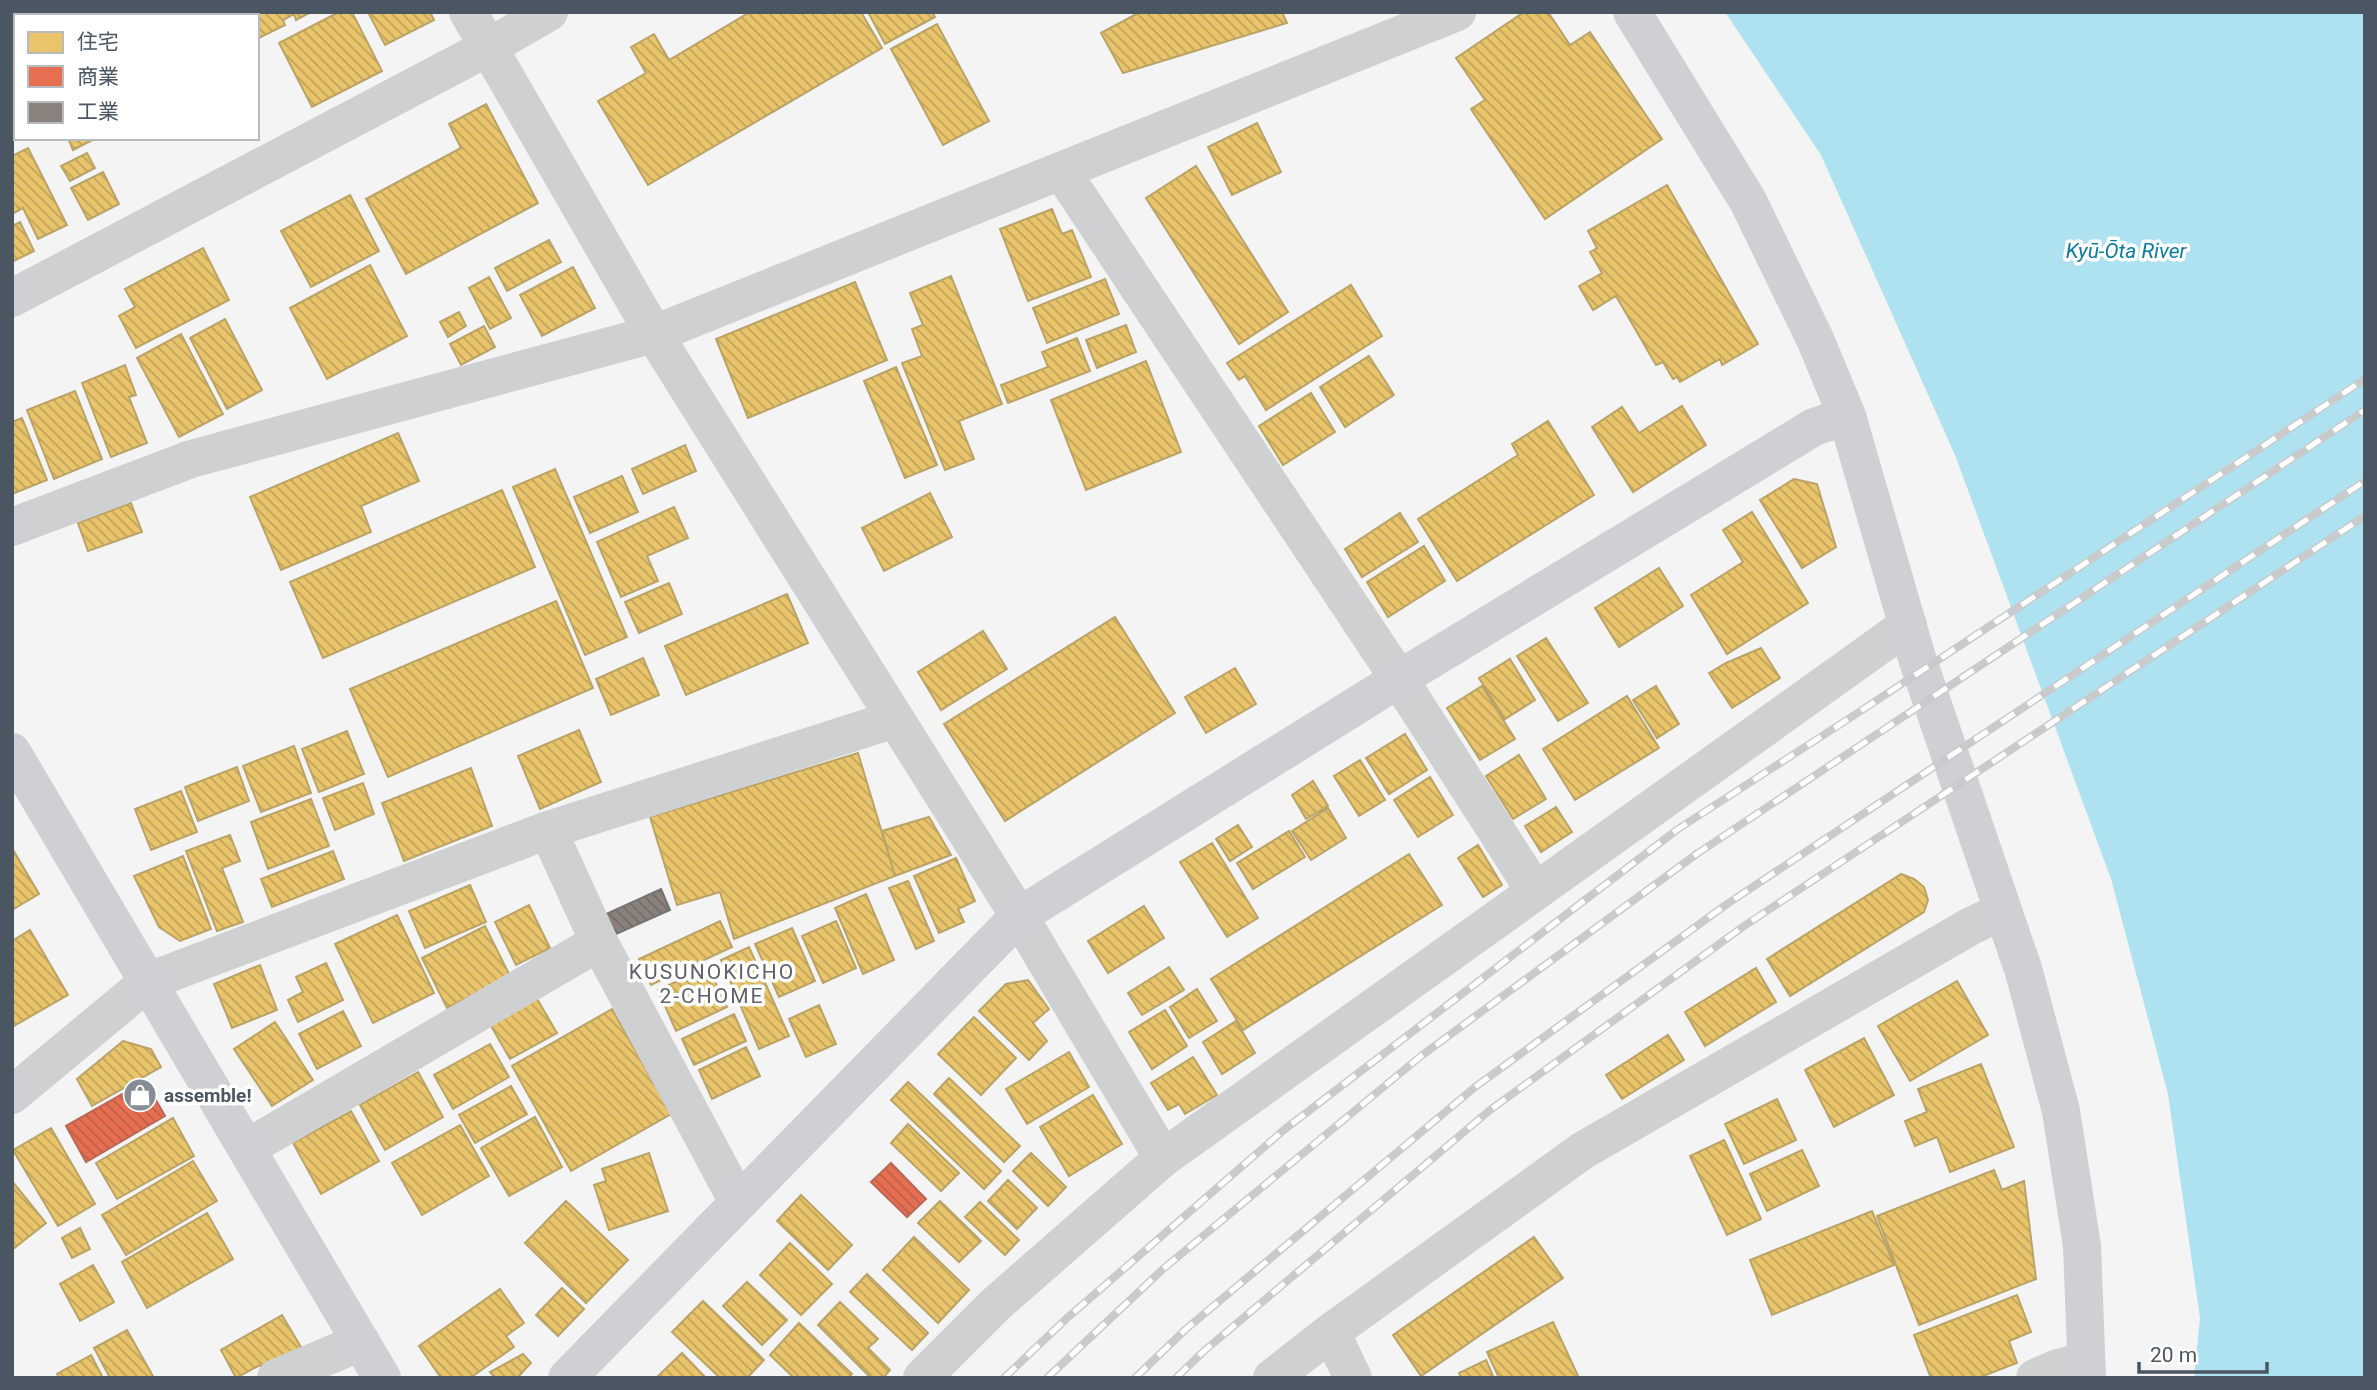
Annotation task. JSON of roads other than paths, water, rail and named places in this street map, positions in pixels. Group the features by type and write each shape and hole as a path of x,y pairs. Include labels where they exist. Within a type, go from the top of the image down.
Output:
{"street":[{"path":"468,12 654,334 1019,916 1163,1158"},
{"path":"12,298 487,48 549,12"},
{"path":"12,527 191,459 654,334 1457,12"},
{"path":"1632,12 1748,201 1815,339 1847,416 1908,625 2024,972 2061,1111 2082,1246 2086,1369 2058,1368 2035,1378"},
{"path":"1062,172 1399,679 1535,891"},
{"path":"567,1378 1019,916 1399,679 1814,428 1847,416"},
{"path":"922,1378 996,1304 1163,1158 1908,625"},
{"path":"12,1095 149,981 548,830 895,719"},
{"path":"12,752 382,1378"},
{"path":"548,830 599,942 738,1202"},
{"path":"1272,1378 1331,1332 1582,1151 1970,926 2003,911"},
{"path":"247,1148 599,942"},
{"path":"1331,1332 1353,1378"},
{"path":"276,1378 361,1342"}],"water":[{"name":"Kyū-Ōta River","path":"1725,12 2365,12 2365,1378 2194,1378 2200,1318 2168,1094 2111,879 1955,455 1821,155"}],"railway":[{"path":"1004,1378 1066,1319 1285,1129 1678,829 2365,379"},
{"path":"1047,1378 1163,1269 1421,1056 1698,853 2365,410"},
{"path":"1135,1378 1186,1329 1475,1087 1727,904 2365,481"},
{"path":"1176,1378 1204,1351 1490,1110 1744,926 2365,516"}],"place":[{"name":"assemble!","path":"140,1095"}],"district":[{"name":"KUSUNOKICHO 2-CHOME","path":"712,984"}]}
